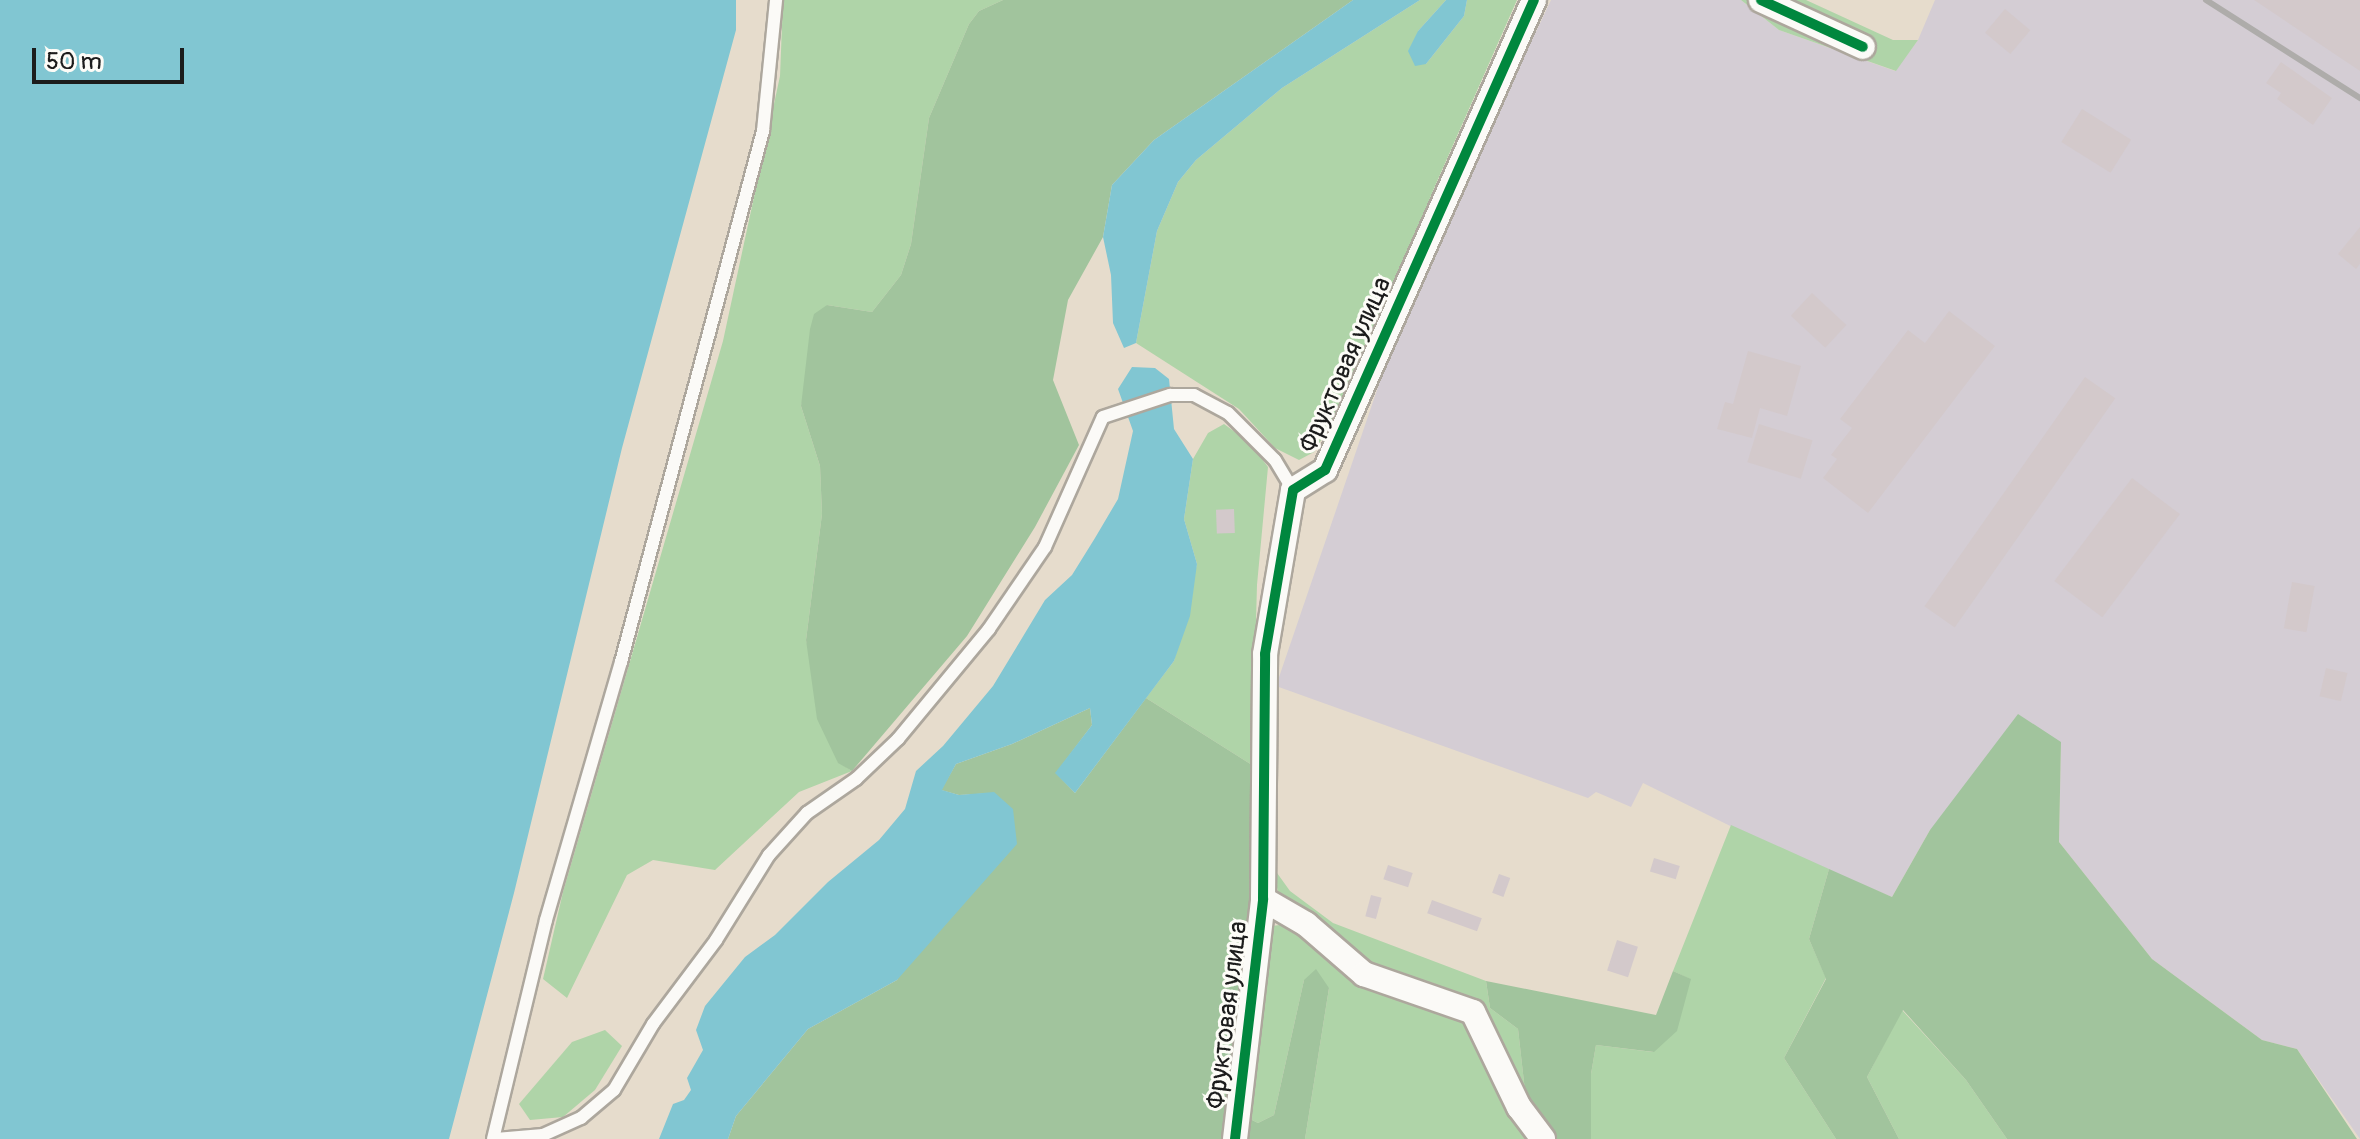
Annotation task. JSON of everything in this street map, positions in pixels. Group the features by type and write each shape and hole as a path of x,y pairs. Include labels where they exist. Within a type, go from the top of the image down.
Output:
{"street":[{"name":"Фруктовая улица","path":"1235,1139 1263,899 1265,654 1293,490 1325,470 1534,0"},
{"path":"1761,0 1863,47"},
{"name":"Фруктовая улица","path":"1263,899 1306,924 1364,974 1473,1012 1519,1107 1543,1139"}],"lane":[{"path":"776,0 773,56 763,131 637,601 546,920 494,1139 543,1135 581,1118 614,1090 653,1024 716,940 769,855 807,813 856,779 898,739 989,629 1045,547 1103,417 1170,395 1194,395 1228,413 1275,460 1293,490"}],"shaded area":[{"path":"1551,0 1741,0 1779,30 1895,71 1918,40 1935,0 2360,0 2360,1139 2297,1049 2262,1040 2152,959 2059,842 2061,742 1930,830 1892,897 1777,849 1643,783 1631,807 1596,792 1588,798 1276,686 1405,308"}],"green space":[{"path":"783,0 1003,0 979,11 969,24 929,118 911,244 901,275 872,312 827,305 801,406 820,466 822,514 806,640 838,762 852,771 799,792 715,870 653,860 627,875 567,998 543,979 563,892 723,341 780,76"},
{"path":"1003,0 1353,0 1154,140 1112,185 1103,237 1068,300 1053,380 1079,445 1035,527 967,636 852,771 838,763 817,719 806,640 822,514 820,466 801,406 810,329 814,314 827,305 872,312 901,275 911,244 929,118 969,24 979,11"},
{"path":"1420,0 1446,0 1418,31 1426,64 1464,16 1467,0 1517,0 1435,186 1351,389 1314,452 1299,460 1275,448 1239,409 1136,343 1157,231 1178,182 1196,160 1282,88"},
{"path":"1741,0 1806,0 1893,40 1918,40 1896,71 1779,30"},
{"path":"1224,424 1250,443 1268,467 1257,585 1252,765 1146,698 1174,661 1197,564 1184,519 1193,459 1208,433"},
{"path":"1146,698 1252,765 1248,977 1224,1139 728,1139 736,1116 808,1029 897,980 994,793 959,795 941,790 956,764 1012,744 1090,708 1092,725 1056,773 1075,793"},
{"path":"2018,714 2061,742 2059,842 2152,959 2262,1040 2297,1049 2357,1139 2007,1139 1966,1080 1903,1010 1867,1077 1899,1139 1836,1139 1784,1058 1826,979 1809,939 1829,869 1892,897 1930,830"},
{"path":"1731,825 1829,869 1809,939 1826,978 1784,1058 1836,1139 1591,1139 1591,1074 1596,1045 1653,1052 1690,979 1673,971"},
{"path":"1272,866 1290,891 1333,923 1486,981 1490,1008 1518,1029 1525,1091 1474,1001 1433,983 1369,970 1278,892"},
{"path":"1287,924 1468,1020 1531,1139 1305,1139 1329,988 1304,980 1274,1115 1258,1123 1248,1118 1272,926"},
{"path":"1316,969 1329,988 1305,1139 1246,1139 1248,1118 1258,1123 1274,1115 1304,980"},
{"path":"1673,971 1691,979 1677,1031 1654,1052 1596,1045 1591,1074 1591,1139 1550,1139 1525,1091 1518,1029 1490,1008 1486,981 1656,1015"},
{"path":"1902,1010 1966,1080 2007,1139 1899,1139 1867,1077"},
{"path":"605,1030 622,1046 595,1090 563,1117 530,1120 519,1104 572,1042"}],"water":[{"path":"0,0 736,0 736,30 622,448 514,893 449,1139 0,1139"},
{"path":"1353,0 1420,0 1282,88 1196,160 1178,182 1157,231 1136,343 1124,348 1113,323 1111,275 1103,237 1112,185 1154,140"},
{"path":"1446,0 1467,0 1464,16 1426,64 1415,66 1408,51 1418,31"},
{"path":"1132,367 1155,368 1169,379 1174,429 1193,459 1184,519 1197,564 1190,616 1174,661 1075,793 1055,773 1092,725 1090,708 1012,744 956,764 942,790 959,795 994,792 1013,809 1017,844 897,980 808,1029 736,1116 728,1139 659,1139 673,1104 684,1100 691,1090 687,1078 703,1050 696,1030 705,1006 745,957 775,935 828,882 879,840 905,809 916,771 943,746 993,686 1045,600 1072,575 1095,538 1118,499 1133,431 1118,389"}],"building":[{"path":"2254,0 2360,0 2360,71"},
{"path":"2005,9 2030,30 2010,54 1985,33"},
{"path":"2281,62 2332,98 2313,125 2277,99 2281,93 2266,83"},
{"path":"2082,109 2131,140 2111,173 2061,142"},
{"path":"2360,227 2360,264 2356,269 2338,254"},
{"path":"1812,293 1846,325 1825,348 1791,316"},
{"path":"1949,311 1995,346 1868,513 1823,478 1837,459 1831,455 1852,428 1840,419 1908,330 1925,343"},
{"path":"1748,351 1801,366 1787,416 1760,408 1752,438 1717,429 1725,402 1733,404"},
{"path":"2085,377 2115,398 1955,628 1924,606"},
{"path":"1759,424 1813,440 1801,479 1747,462"},
{"path":"2132,478 2180,514 2102,617 2054,581"},
{"path":"1234,509 1235,533 1217,534 1216,510"},
{"path":"2292,582 2315,586 2306,632 2284,628"},
{"path":"2326,668 2347,673 2341,701 2319,696"},
{"path":"1654,858 1680,866 1676,879 1650,871"},
{"path":"1388,865 1413,873 1408,887 1383,879"},
{"path":"1499,874 1510,878 1503,897 1492,893"},
{"path":"1371,895 1382,898 1376,919 1365,916"},
{"path":"1432,900 1482,918 1477,931 1427,913"},
{"path":"1617,940 1638,947 1628,977 1607,970"}],"railway":[{"path":"2206,0 2360,98"}],"cycle path":[{"path":"1235,1139 1263,899 1265,654 1293,490 1325,470 1534,0"},
{"path":"1761,0 1863,47"}]}
